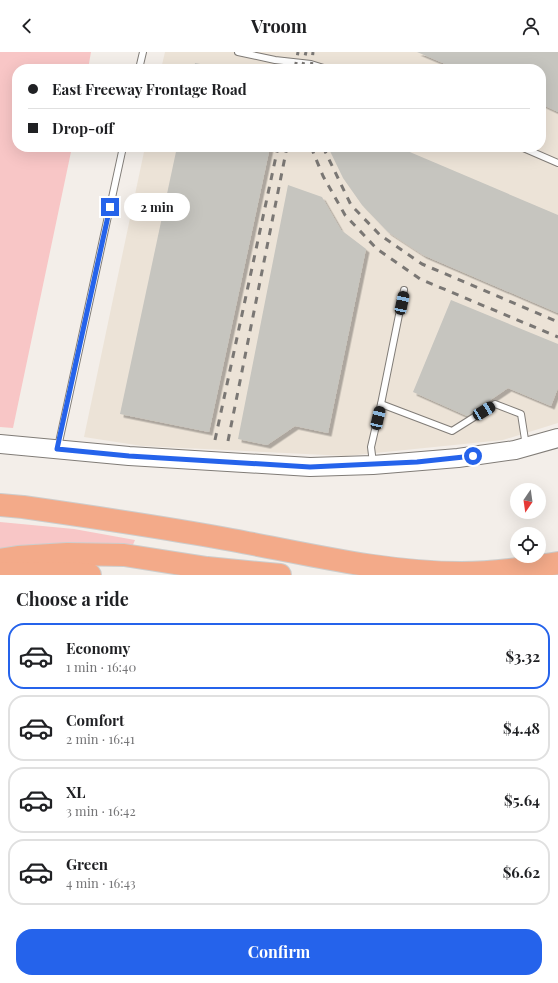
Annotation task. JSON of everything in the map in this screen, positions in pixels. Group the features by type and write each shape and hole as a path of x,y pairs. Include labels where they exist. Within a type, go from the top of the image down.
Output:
{"highway":[{"path":"0,505 23,507 163,528 347,562 389,568 438,573 469,573 512,570 558,563"},
{"path":"0,560 18,557 67,554 124,555 207,568 280,575"},
{"path":"505,575 558,563"},
{"path":"0,574 72,573 90,575"}],"main road":[{"path":"0,444 129,456 310,467 373,465 458,458 526,447 558,438"}],"lane":[{"path":"141,64 143,52"},
{"path":"238,52 275,60 311,64"},
{"path":"57,449 122,152"},
{"path":"533,152 558,163"},
{"path":"373,465 371,447 404,290"},
{"path":"381,404 452,431 494,404 521,414 526,447"}],"shaded area":[{"path":"0,52 91,52 89,64 12,64 12,152 71,152 13,428 0,427"},
{"path":"165,52 558,52 558,423 503,440 346,456 142,446 84,437 144,152 546,152 546,64 162,64"},
{"path":"0,522 74,529 135,540 132,547 0,551"}],"building":[{"path":"417,52 558,52 558,112 546,106 546,64 445,64"},
{"path":"176,152 269,152 209,432 120,414"},
{"path":"330,152 410,152 558,215 558,313 423,255 388,232 362,205 343,178"},
{"path":"288,185 322,197 341,230 366,249 328,433 295,426 267,445 238,439"},
{"path":"451,300 558,344 558,388 551,406 508,388 467,416 413,392"}],"railway":[{"path":"296,64 298,52"},
{"path":"303,64 306,52"},
{"path":"312,64 313,52"},
{"path":"215,440 277,152"},
{"path":"228,441 286,152"},
{"path":"313,152 323,176 345,215 377,249 420,279 558,337"},
{"path":"325,152 351,205 380,235 422,264 558,322"}],"route":[{"path":"110,207 57,449 129,456 310,467 417,462 473,456"}]}
